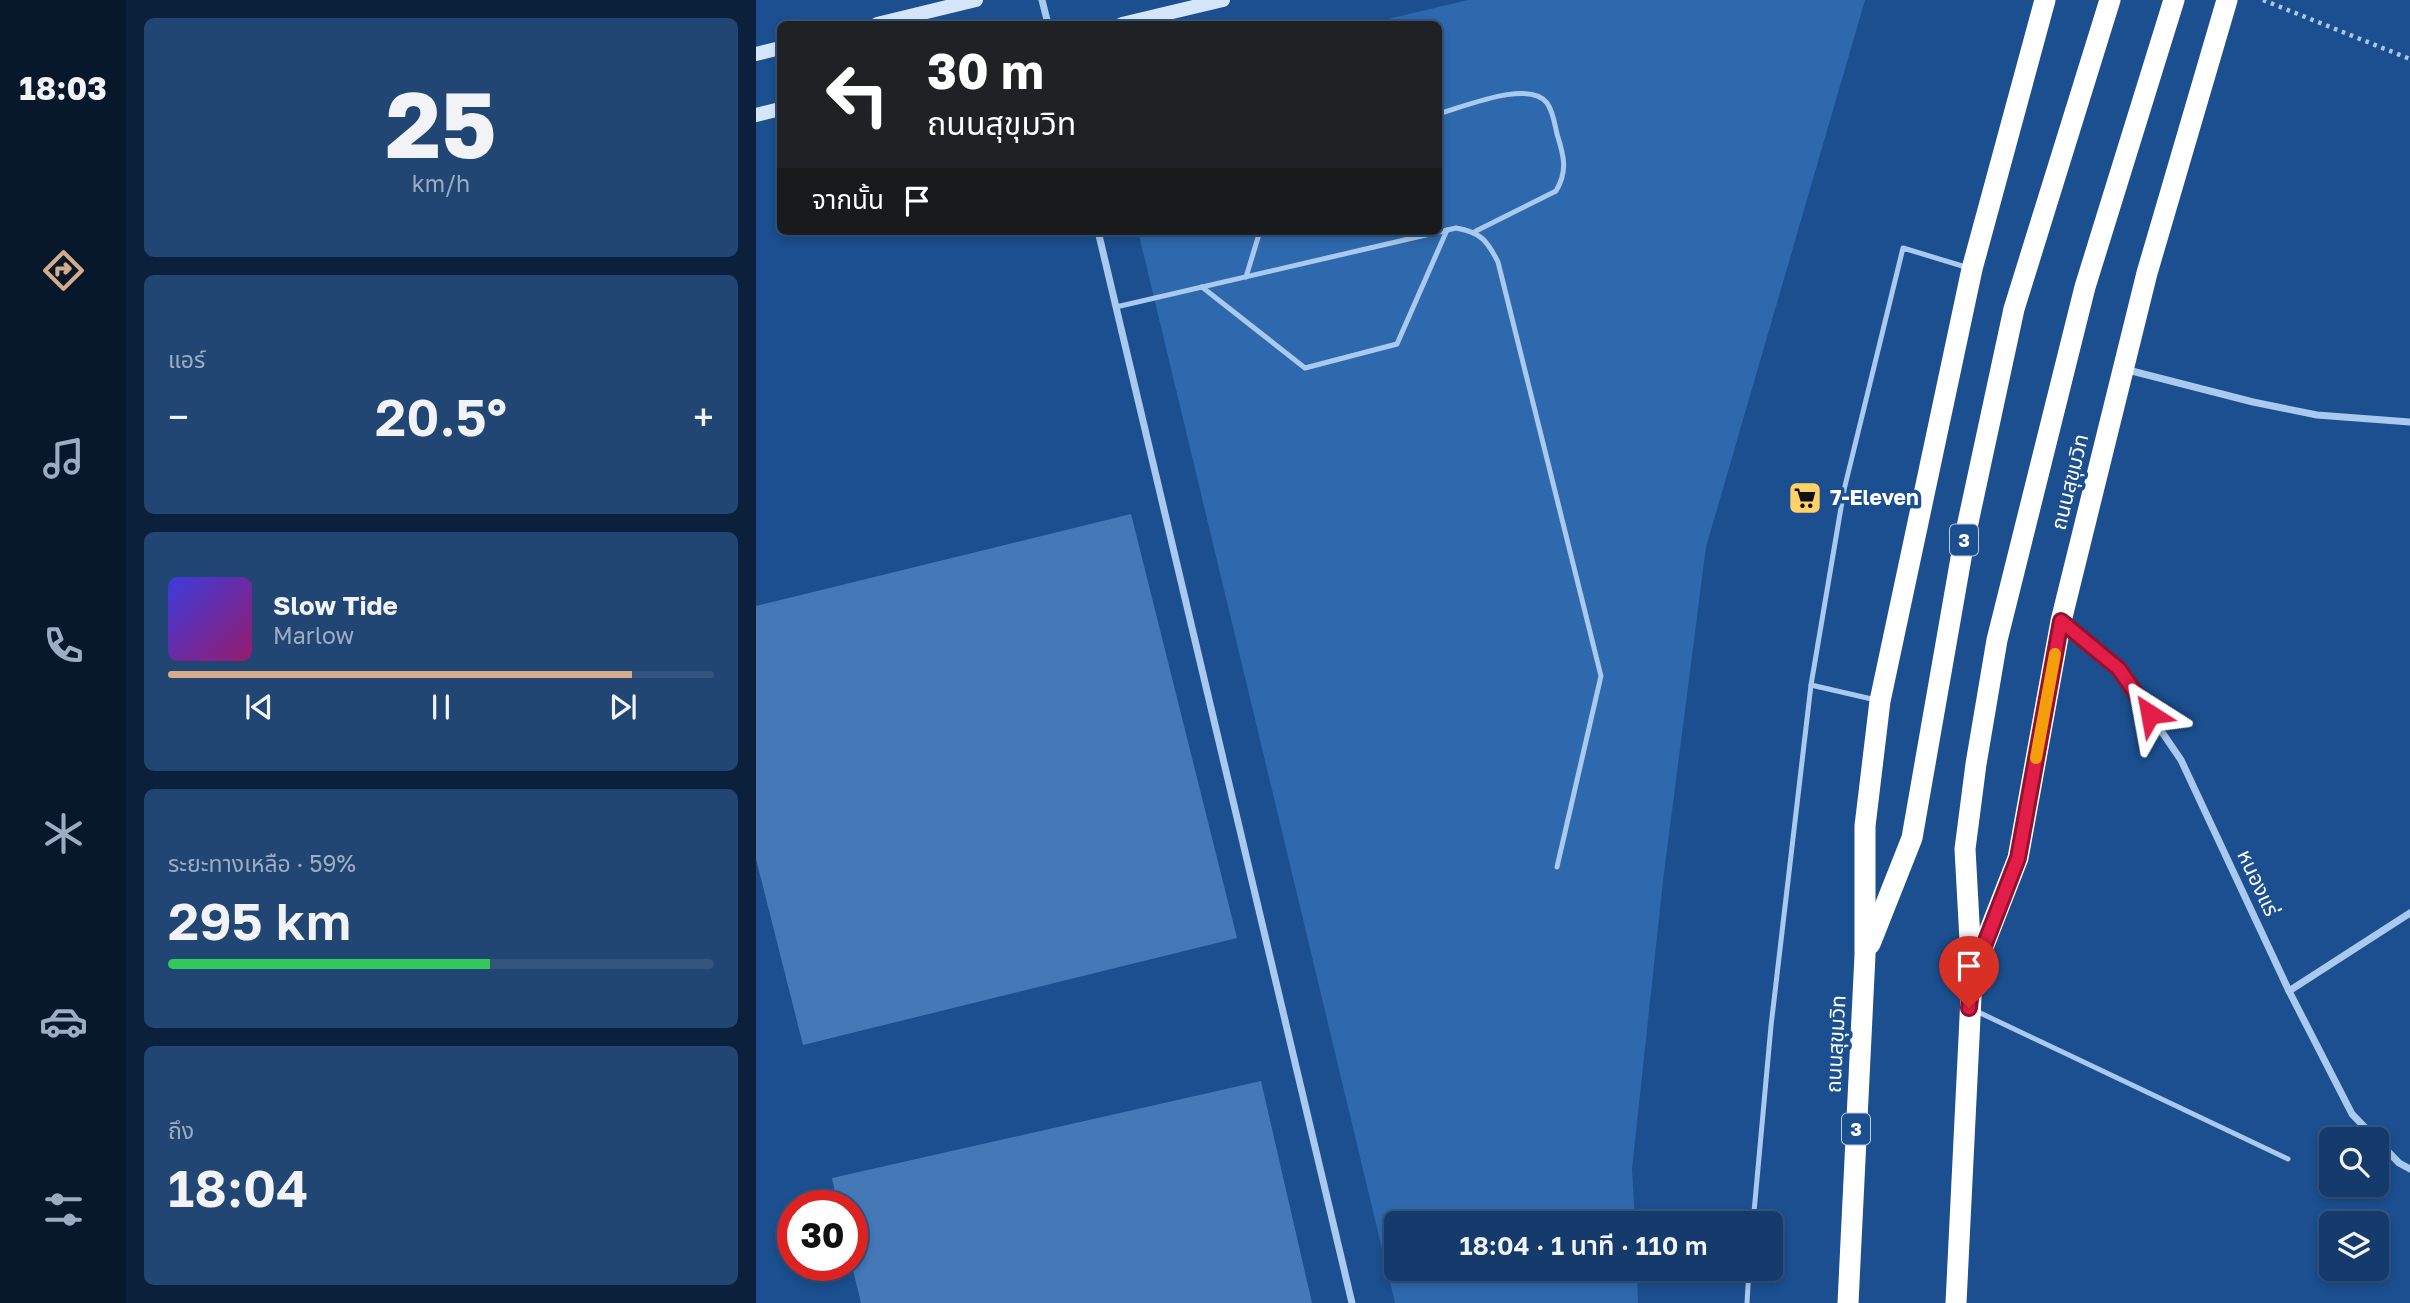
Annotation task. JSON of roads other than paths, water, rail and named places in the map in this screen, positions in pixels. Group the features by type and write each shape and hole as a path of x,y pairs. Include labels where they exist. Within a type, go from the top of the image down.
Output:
{"highway":[{"name":"ถนนสุขุมวิท","path":"1848,1303 1865,956 1865,826 1880,701 1972,269 2045,0"},
{"name":"ถนนสุขุมวิท","path":"1865,956 1912,838 1964,541 2014,309 2110,0"},
{"name":"ถนนสุขุมวิท","path":"1956,1303 1972,977 1965,849 1997,640 2085,287 2174,0"},
{"name":"ถนนสุขุมวิท","path":"1972,977 2018,858 2061,621 2147,273 2227,0"}],"street":[{"path":"889,21 976,0"},
{"path":"1042,0 1047,21"},
{"path":"1135,21 1223,0"},
{"path":"756,54 777,49"},
{"path":"756,115 777,110"},
{"path":"1099,235 1352,1303"},
{"path":"2123,369 2253,402 2317,415 2410,422"},
{"name":"หนองแร่","path":"2061,621 2119,669 2181,760 2289,991 2352,1114 2399,1163 2410,1169"},
{"path":"2289,991 2410,913"}],"lane":[{"path":"1442,113 1522,91 1539,96 1549,104 1565,161 1563,180 1556,191 1476,232"},
{"path":"1442,231 1456,228 1476,232 1488,241 1498,262 1601,677 1557,867"},
{"path":"1202,287 1305,368 1397,344 1447,230"},
{"path":"1246,277 1259,235"},
{"path":"1116,307 1426,235"},
{"path":"1754,1211 1771,1026 1811,685 1844,490 1903,248 1972,269"},
{"path":"1811,685 1880,701"},
{"path":"1969,1008 2288,1159"},
{"path":"1747,1303 1748,1281"}],"place":[{"name":"7-Eleven","path":"1805,498"}]}
